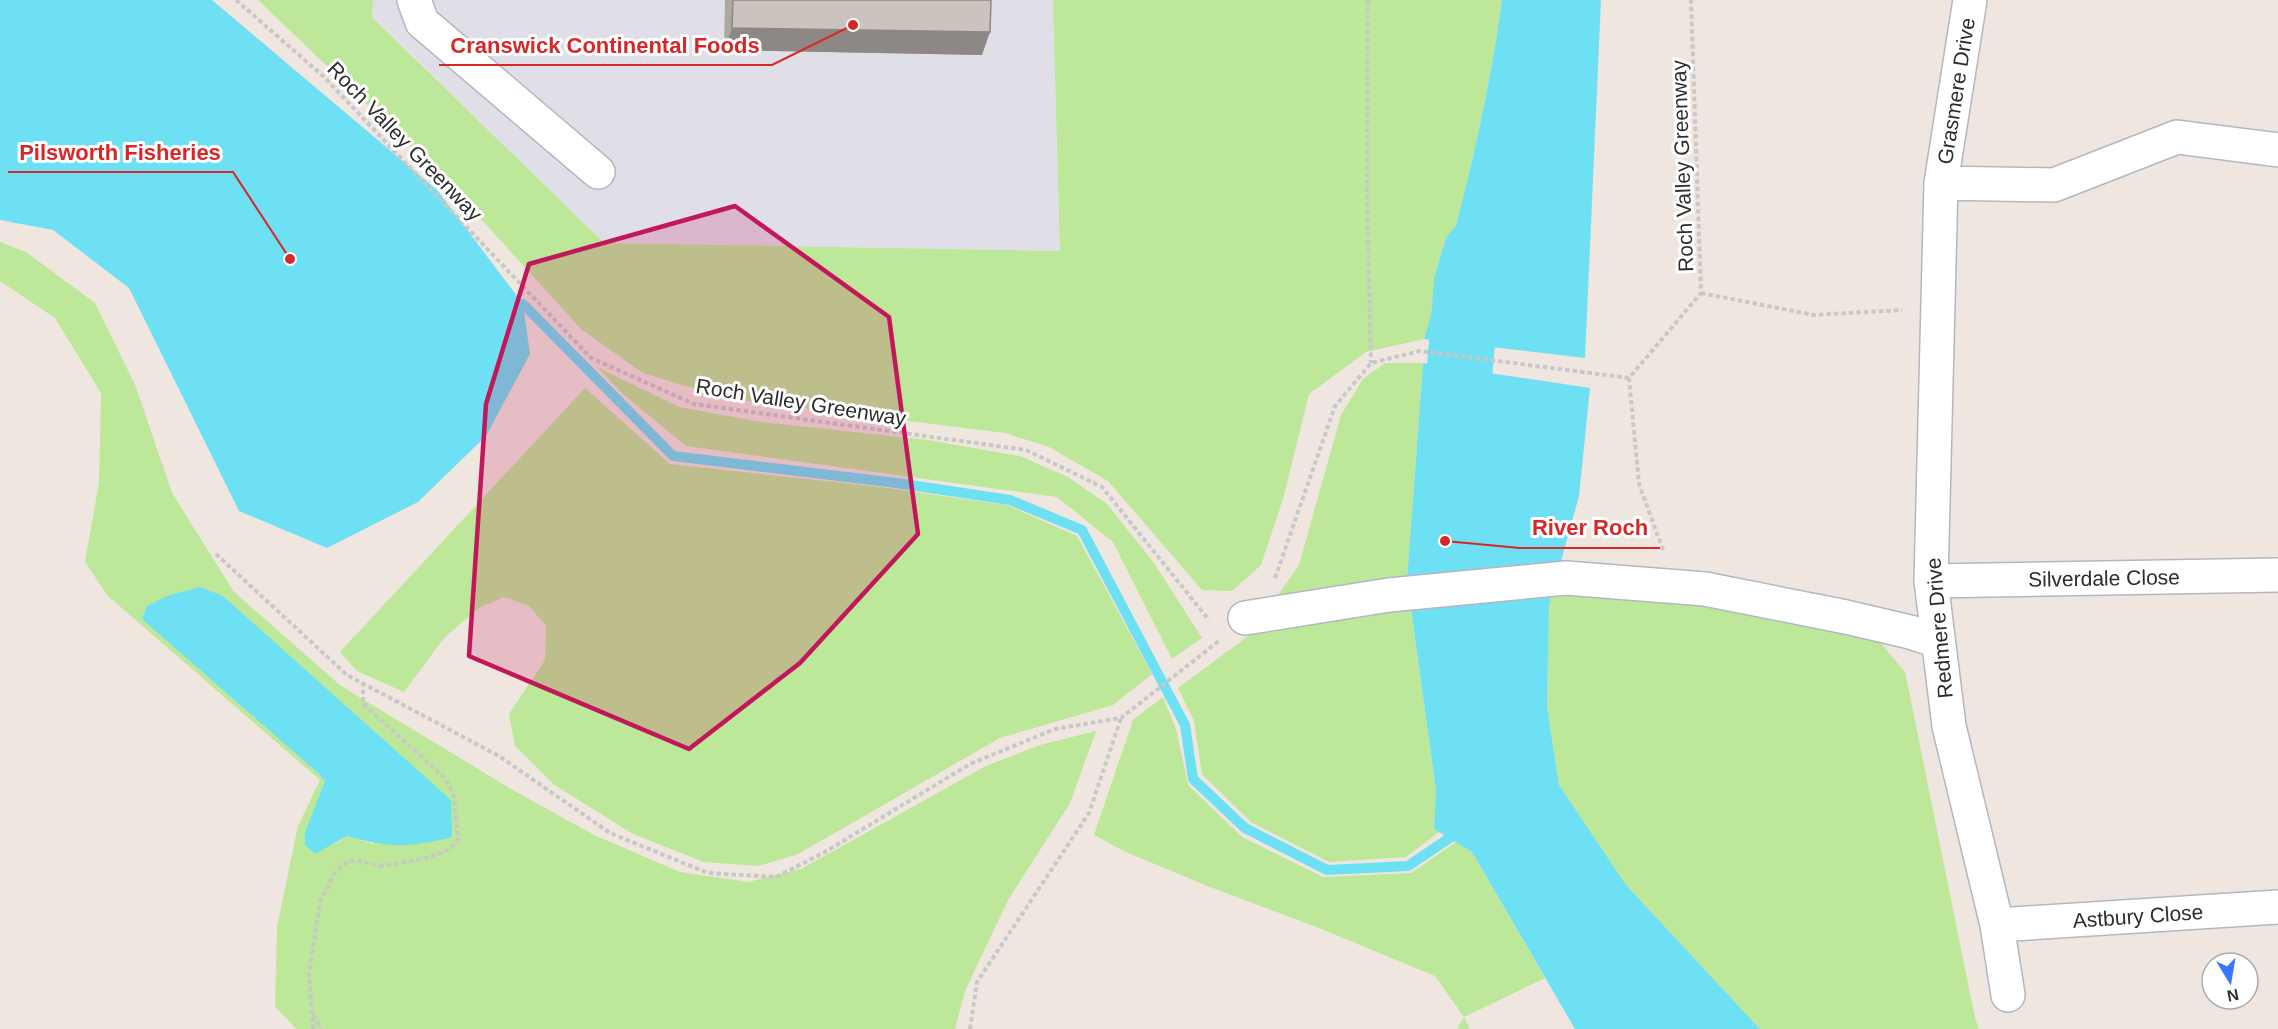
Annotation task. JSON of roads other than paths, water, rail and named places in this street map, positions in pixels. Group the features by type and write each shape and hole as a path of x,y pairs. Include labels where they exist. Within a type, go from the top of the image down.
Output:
{"street":[{"path":"414,0 422,22 598,172"},
{"name":"Grasmere Drive","path":"1941,183 1970,0"},
{"path":"1941,183 2054,185 2177,137 2278,150"},
{"name":"Redmere Drive","path":"1941,183 1940,308 1931,580 1948,726 1997,925 2008,995"},
{"name":"Silverdale Close","path":"1931,580 2278,575"},
{"path":"1235,627 1389,595 1566,578 1705,589 1846,617 1938,641"},
{"name":"Astbury Close","path":"1997,925 2278,908"}],"water":[{"path":"0,0 212,0 437,190 523,304 530,354 486,436 418,502 327,548 239,511 129,288 53,230 0,220"},
{"path":"1502,0 1601,0 1585,358 1424,339 1470,171 1488,85"},
{"path":"1423,363 1590,388 1579,496 1549,605 1547,707 1559,785 1626,885 1760,1029 1575,1029 1472,852 1434,829 1436,790 1407,580"},
{"path":"200,587 223,596 451,800 452,837 399,845 375,843 347,836 315,854 305,845 305,832 325,781 142,619 147,606 170,595"}],"waterway":[{"path":"1452,460 1467,284 1476,253"},
{"path":"523,304 673,456 897,483 1010,500 1082,530 1185,725 1193,779 1245,828 1327,870 1408,866 1460,831"}],"place":[{"name":"Cranswick Continental Foods","path":"853,25"},
{"name":"Pilsworth Fisheries","path":"290,259"},
{"name":"River Roch","path":"1445,541"}]}
